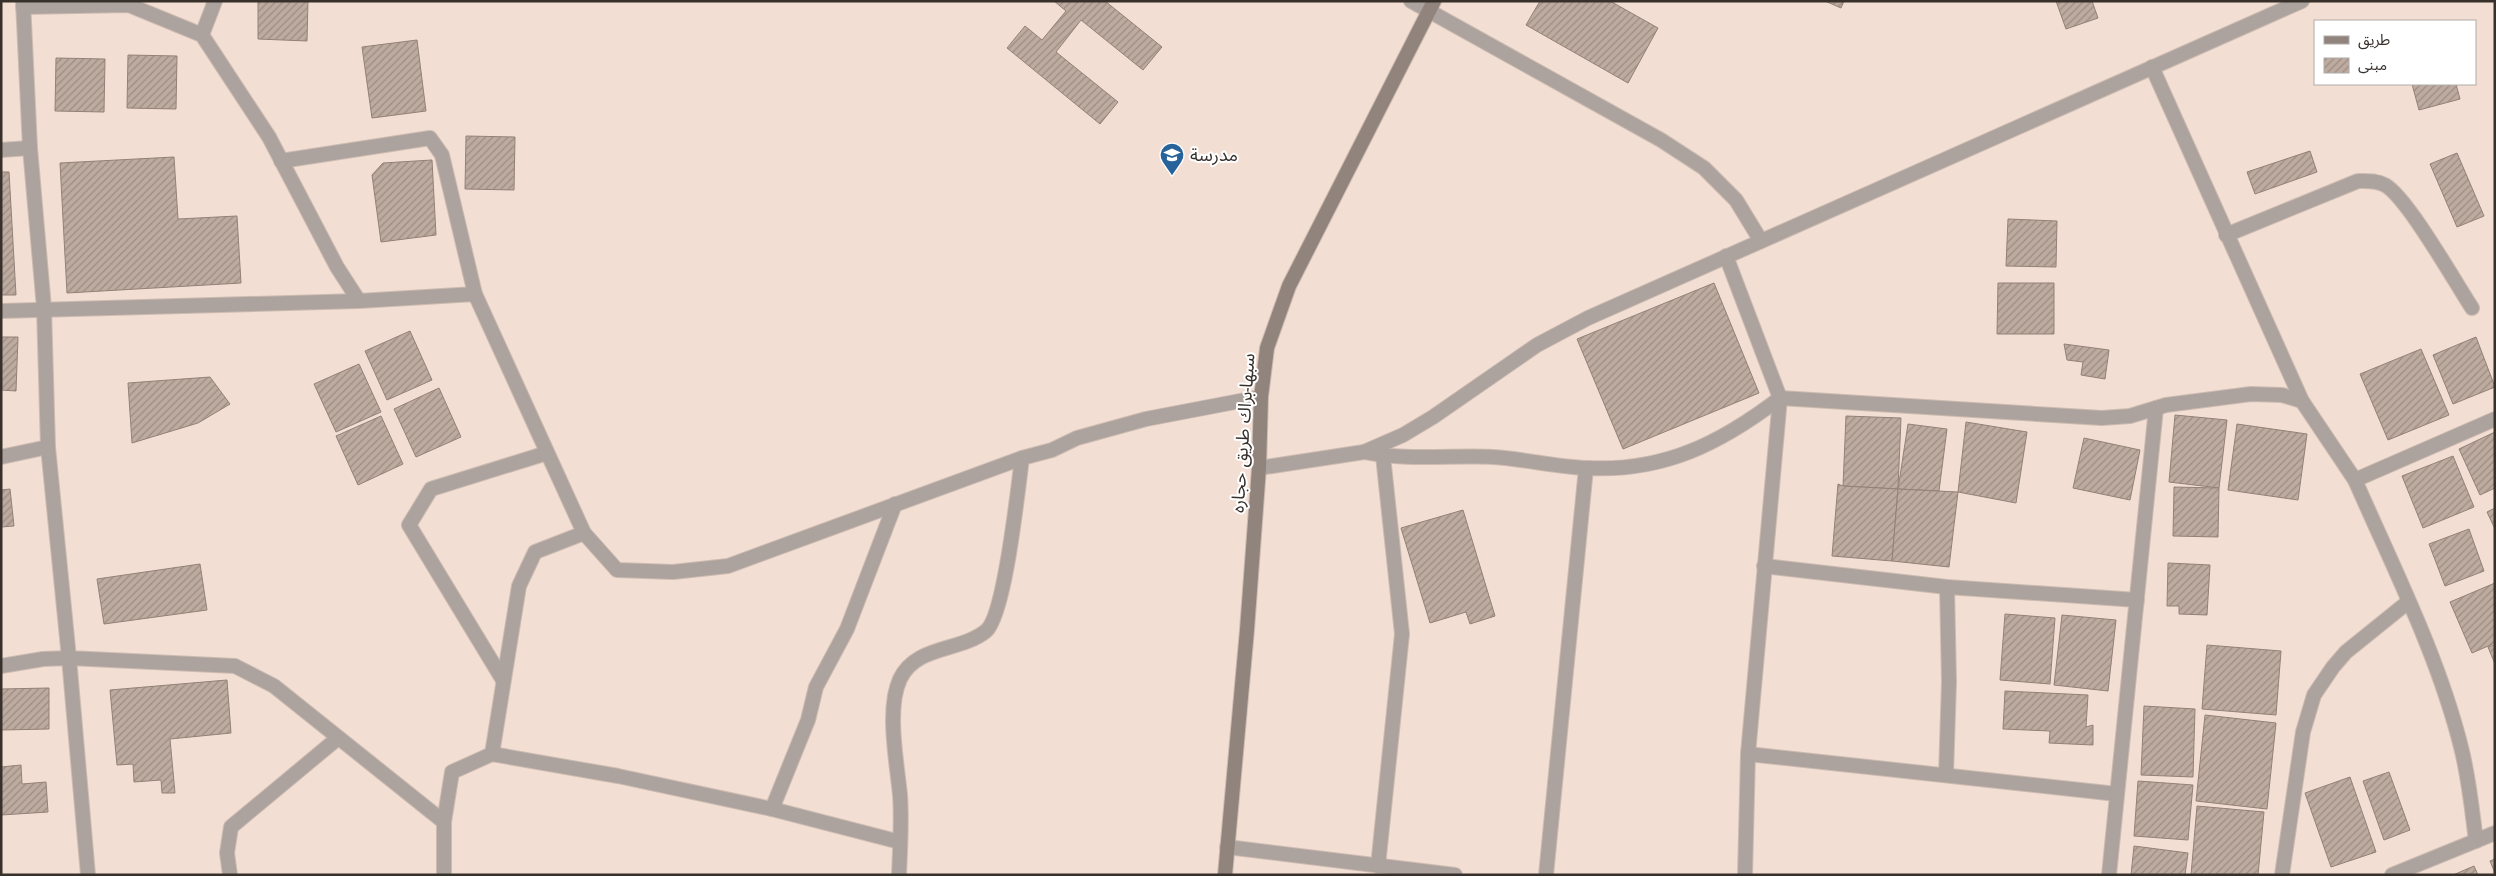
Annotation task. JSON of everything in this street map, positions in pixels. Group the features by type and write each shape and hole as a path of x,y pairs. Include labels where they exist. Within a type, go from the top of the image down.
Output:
{"main road":[{"name":"سبها-براك طريق حجاره","path":"1225,875 1259,468 1261,397 1264,364 1271,331 1289,286 1432,6"}],"street":[{"path":"202,35 215,1"},
{"path":"1411,1 1432,6 1661,140 1704,168 1736,200 1761,241"},
{"path":"1259,468 1364,452 1420,426 1502,367 1546,340 1588,318 2302,1"},
{"path":"88,875 48,447 44,308 30,148 23,4 129,5 202,35 269,137 337,267 359,301"},
{"path":"2152,67 2302,401 2355,480 2408,602 2439,677 2461,748 2476,841"},
{"path":"281,161 430,138 442,155 475,294 584,533 617,570 673,572 728,566 1022,458 1052,450 1076,438 1146,419 1261,397"},
{"path":"1,150 30,148"},
{"path":"2226,235 2358,181 2372,181 2384,184 2394,192 2417,224 2472,308"},
{"path":"1726,256 1780,398 1748,754 1745,875"},
{"path":"1,311 44,308 359,301 475,294"},
{"path":"1364,452 1383,456 1493,457 1586,468 1630,468 1654,464 1724,436 1751,420 1780,398 2102,418 2130,416 2156,408 2250,394 2282,395 2302,401"},
{"path":"2109,875 2156,408"},
{"path":"2355,480 2495,419"},
{"path":"1,457 48,447"},
{"path":"503,680 410,525 432,489 546,453"},
{"path":"1378,866 1402,634 1383,456"},
{"path":"899,875 900,797 893,743 894,713 899,680 908,667 918,658 972,641 988,630 995,616 1005,571 1022,458"},
{"path":"1546,875 1586,468"},
{"path":"772,809 808,720 816,687 847,630 895,504"},
{"path":"492,754 519,586 535,552 584,533"},
{"path":"1764,566 1947,587 2136,600"},
{"path":"1946,775 1949,682 1947,587"},
{"path":"2282,875 2303,732 2314,696 2333,667 2346,652 2408,602"},
{"path":"1,666 43,659 69,658 236,666 274,686 444,822"},
{"path":"230,875 227,853 231,826 338,738"},
{"path":"444,875 444,822 452,772 492,754 618,776 772,809 900,842"},
{"path":"1748,754 2117,794"},
{"path":"2392,875 2495,833"},
{"path":"1227,847 1455,875"}],"building":[{"path":"258,1 308,1 307,41 258,39"},
{"path":"1054,1 1105,1 1162,47 1143,70 1081,20 1056,52 1118,102 1100,124 1007,48 1025,26 1042,40 1066,11"},
{"path":"1540,1 1610,1 1658,28 1628,83 1526,25"},
{"path":"1825,1 1844,1 1841,8"},
{"path":"2056,1 2092,1 2098,18 2066,29"},
{"path":"417,40 426,111 372,118 362,47"},
{"path":"128,55 177,56 176,109 127,108"},
{"path":"56,58 105,59 104,112 55,111"},
{"path":"2412,85 2456,85 2460,99 2419,110"},
{"path":"466,136 515,137 514,190 465,189"},
{"path":"2310,151 2317,172 2255,194 2247,172"},
{"path":"2457,153 2484,216 2457,227 2430,164"},
{"path":"174,157 178,219 237,216 241,283 67,293 60,163"},
{"path":"432,160 436,235 381,242 372,175 383,163"},
{"path":"1,172 9,172 16,295 1,295"},
{"path":"2008,219 2057,221 2056,267 2006,266"},
{"path":"1714,283 1759,393 1623,449 1577,339"},
{"path":"1998,283 2054,283 2054,334 1997,334"},
{"path":"410,331 432,380 387,400 365,351"},
{"path":"1,337 18,337 16,391 1,390"},
{"path":"2476,337 2495,387 2453,404 2433,355"},
{"path":"2064,344 2109,350 2105,379 2081,375 2083,362 2067,360"},
{"path":"2421,349 2449,415 2388,440 2360,374"},
{"path":"359,364 381,412 336,432 314,384"},
{"path":"210,377 230,404 198,423 132,443 128,383"},
{"path":"439,388 461,437 416,457 394,409"},
{"path":"2175,415 2227,420 2219,488 2169,482"},
{"path":"381,416 403,464 358,485 336,436"},
{"path":"1846,416 1901,418 1898,489 1843,486"},
{"path":"1966,422 2027,432 2016,503 1958,492"},
{"path":"1908,424 1947,429 1939,491 1898,489"},
{"path":"2237,424 2307,434 2298,500 2228,490"},
{"path":"2495,432 2495,488 2480,495 2459,449"},
{"path":"2084,438 2140,450 2130,500 2073,488"},
{"path":"2453,456 2474,507 2423,528 2402,476"},
{"path":"1838,484 1843,486 1898,489 1892,561 1832,556"},
{"path":"2174,487 2219,488 2218,537 2173,536"},
{"path":"10,489 14,526 1,527 1,490"},
{"path":"1898,489 1958,492 1949,567 1892,561"},
{"path":"2495,508 2495,529 2487,512"},
{"path":"1463,510 1495,616 1470,624 1466,612 1430,623 1401,528"},
{"path":"2469,529 2484,571 2445,586 2429,544"},
{"path":"2168,563 2210,565 2207,615 2179,614 2179,606 2167,606"},
{"path":"200,564 207,610 104,624 97,579"},
{"path":"2495,583 2495,643 2472,653 2450,602"},
{"path":"2005,614 2055,618 2050,684 2000,680"},
{"path":"2062,615 2116,620 2108,691 2054,685"},
{"path":"2207,645 2281,651 2276,715 2202,709"},
{"path":"2495,645 2495,664 2488,647"},
{"path":"227,680 231,733 170,739 175,793 162,793 161,780 134,782 133,764 117,765 110,690"},
{"path":"49,688 49,729 1,730 1,689"},
{"path":"2005,691 2088,695 2086,727 2093,725 2093,745 2049,743 2050,731 2003,729"},
{"path":"2144,706 2195,709 2193,777 2141,775"},
{"path":"2205,715 2276,723 2267,809 2196,801"},
{"path":"21,765 22,784 46,782 48,812 1,815 1,767"},
{"path":"2389,772 2410,830 2384,840 2363,781"},
{"path":"2350,777 2376,852 2331,867 2305,793"},
{"path":"2138,781 2193,785 2188,840 2134,836"},
{"path":"2197,806 2264,812 2258,875 2191,875"},
{"path":"2134,846 2188,853 2185,875 2131,875"},
{"path":"2495,859 2495,873 2490,861"},
{"path":"2474,866 2478,875 2453,875"}],"place":[{"name":"مدرسة","path":"1172,176"}]}
